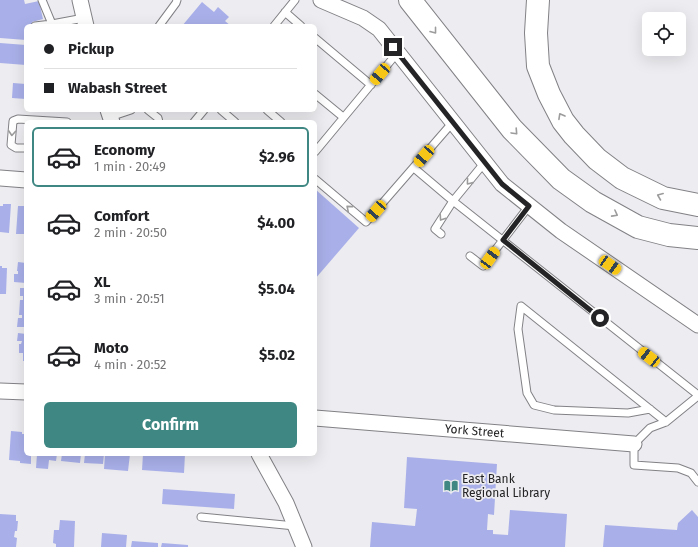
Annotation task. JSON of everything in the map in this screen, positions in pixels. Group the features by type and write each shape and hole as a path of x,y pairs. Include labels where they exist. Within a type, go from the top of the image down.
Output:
{"highway":[{"path":"410,0 512,129 560,179 593,202 638,227 669,235 698,238"},
{"path":"538,0 536,33 538,66 549,94 563,121 597,159 622,178 663,198 698,205"}],"street":[{"path":"80,0 85,22"},
{"path":"321,0 362,18 379,30 502,184 560,231 698,325"},
{"path":"0,178 24,180"},
{"path":"0,391 24,392"},
{"name":"York Street","path":"317,418 634,444"},
{"path":"260,456 286,503 304,547"}],"lane":[{"path":"42,0 52,24 85,22"},
{"path":"160,24 177,0"},
{"path":"276,24 295,0"},
{"path":"285,12 299,24"},
{"path":"317,40 371,85"},
{"path":"317,150 398,52"},
{"path":"317,96 343,117"},
{"path":"110,116 124,112"},
{"path":"150,112 158,120"},
{"path":"196,120 202,112"},
{"path":"222,112 232,120"},
{"path":"269,112 279,120"},
{"path":"24,148 16,148 12,145 13,121 18,119 34,120"},
{"path":"317,181 366,222 453,122"},
{"path":"441,234 435,229 453,201 485,162"},
{"path":"414,168 453,201 698,396 666,422 650,428 634,444 634,465 678,468 691,473 698,482"},
{"path":"470,256 483,266 529,206"},
{"path":"650,409 628,413 554,410 534,405 527,393 518,329 520,306 533,316 650,409 666,422"},
{"path":"201,517 296,526"}],"building":[{"path":"0,0 24,0 25,4 39,1 43,19 32,22 32,24 24,24 24,40 0,38"},
{"path":"202,2 214,12 218,7 229,17 225,21 229,24 184,24"},
{"path":"0,43 24,45 24,65 0,63"},
{"path":"13,83 24,84 24,99 12,98"},
{"path":"317,191 359,228 317,277"},
{"path":"3,204 11,204 9,233 0,232 0,206 3,206"},
{"path":"18,206 24,206 24,234 16,234"},
{"path":"18,262 24,263 24,283 14,282 14,274 18,274"},
{"path":"0,266 2,266 2,268 7,268 6,294 0,294"},
{"path":"20,288 24,288 24,327 17,327 18,318 22,318 22,315 19,315 20,300 23,300 23,296 20,296"},
{"path":"18,333 24,334 24,361 23,353 19,353 19,344 21,344 22,341 17,341"},
{"path":"11,431 22,432 22,434 24,434 24,456 31,456 31,464 9,460"},
{"path":"37,456 57,456 56,461 49,460 48,469 36,468"},
{"path":"62,456 81,456 80,463 61,461"},
{"path":"85,456 104,456 103,464 84,463"},
{"path":"105,456 130,456 128,471 104,469"},
{"path":"143,456 185,456 184,473 142,470"},
{"name":"East Bank Regional Library","path":"407,457 497,464 494,515 488,514 487,530 493,530 493,534 508,535 510,510 567,514 565,547 370,547 372,522 415,526 417,509 404,508"},
{"path":"163,489 235,494 234,509 162,504"},
{"path":"692,510 698,517 698,547 603,547 605,525 677,530 678,523"},
{"path":"0,514 16,515 16,521 18,521 17,531 15,531 14,537 17,538 16,547 0,547"},
{"path":"60,520 75,521 74,547 56,547 56,544 53,543 54,530 59,530"},
{"path":"102,533 127,535 126,547 101,547"},
{"path":"132,541 158,543 158,547 131,547"},
{"path":"162,543 188,545 188,547 161,547"}],"place":[{"name":"East Bank Regional Library","path":"451,486"}],"route":[{"path":"393,47 502,184 529,206 503,240 600,318"}]}
